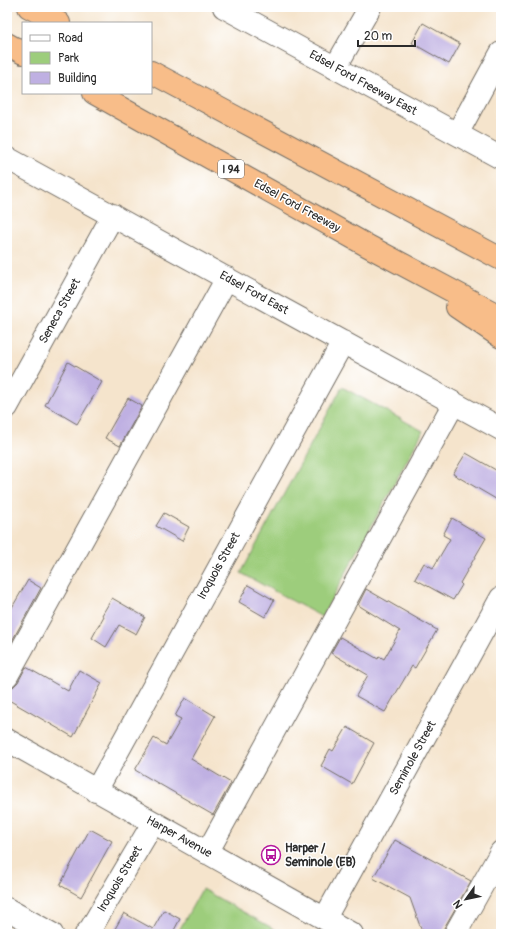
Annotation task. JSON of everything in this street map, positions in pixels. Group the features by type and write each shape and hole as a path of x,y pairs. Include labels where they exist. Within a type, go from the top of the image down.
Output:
{"highway":[{"path":"28,7 56,22"},
{"path":"7,44 22,52"},
{"path":"152,73 501,259"},
{"name":"Edsel Ford Freeway","path":"96,94 368,246 501,317"},
{"path":"368,246 501,337"}],"street":[{"path":"336,68 370,7"},
{"name":"Edsel Ford Freeway East","path":"227,8 501,158"},
{"path":"457,134 501,53"},
{"name":"Edsel Ford East","path":"7,158 501,429"},
{"name":"Seneca Street","path":"7,407 113,215"},
{"path":"7,676 227,278"},
{"name":"Iroquois Street","path":"96,791 343,342"},
{"path":"207,853 454,403"},
{"name":"Seminole Street","path":"325,918 501,598"},
{"name":"Harper Avenue","path":"7,740 352,934"},
{"name":"Iroquois Street","path":"86,934 153,823"},
{"path":"455,934 501,852"},
{"path":"7,909 52,934"}],"green space":[{"path":"342,387 423,431 322,617 241,573"},
{"path":"202,889 283,934 177,934"}],"building":[{"path":"423,23 460,44 449,64 412,43"},
{"path":"68,362 102,382 77,424 45,405"},
{"path":"128,398 142,406 120,446 105,438"},
{"path":"466,453 501,473 501,502 453,474"},
{"path":"164,513 189,527 182,541 156,526"},
{"path":"452,518 486,538 460,583 462,585 453,600 415,579 424,563 433,568 450,539 443,535"},
{"path":"28,580 41,588 7,650 7,616"},
{"path":"248,585 274,600 265,617 239,602"},
{"path":"366,589 437,630 415,668 412,666 385,712 356,696 368,675 331,653 340,637 378,659 379,656 384,659 400,631 358,605"},
{"path":"112,598 145,617 136,634 119,625 106,647 92,638 104,616 102,615"},
{"path":"26,667 68,691 79,670 102,683 73,737 7,699 7,688 13,687 18,682"},
{"path":"185,698 215,716 191,759 231,783 213,815 135,770 154,738 166,745 181,719 175,716"},
{"path":"347,727 374,743 352,784 321,766 330,749 333,751"},
{"path":"90,829 112,841 81,897 60,885"},
{"path":"395,840 471,881 444,928 443,934 429,934 421,929 410,898 373,878"},
{"path":"164,910 180,919 172,934 112,934 124,913 153,929"}],"place":[{"name":"Harper / Seminole (EB)","path":"271,855"}]}
